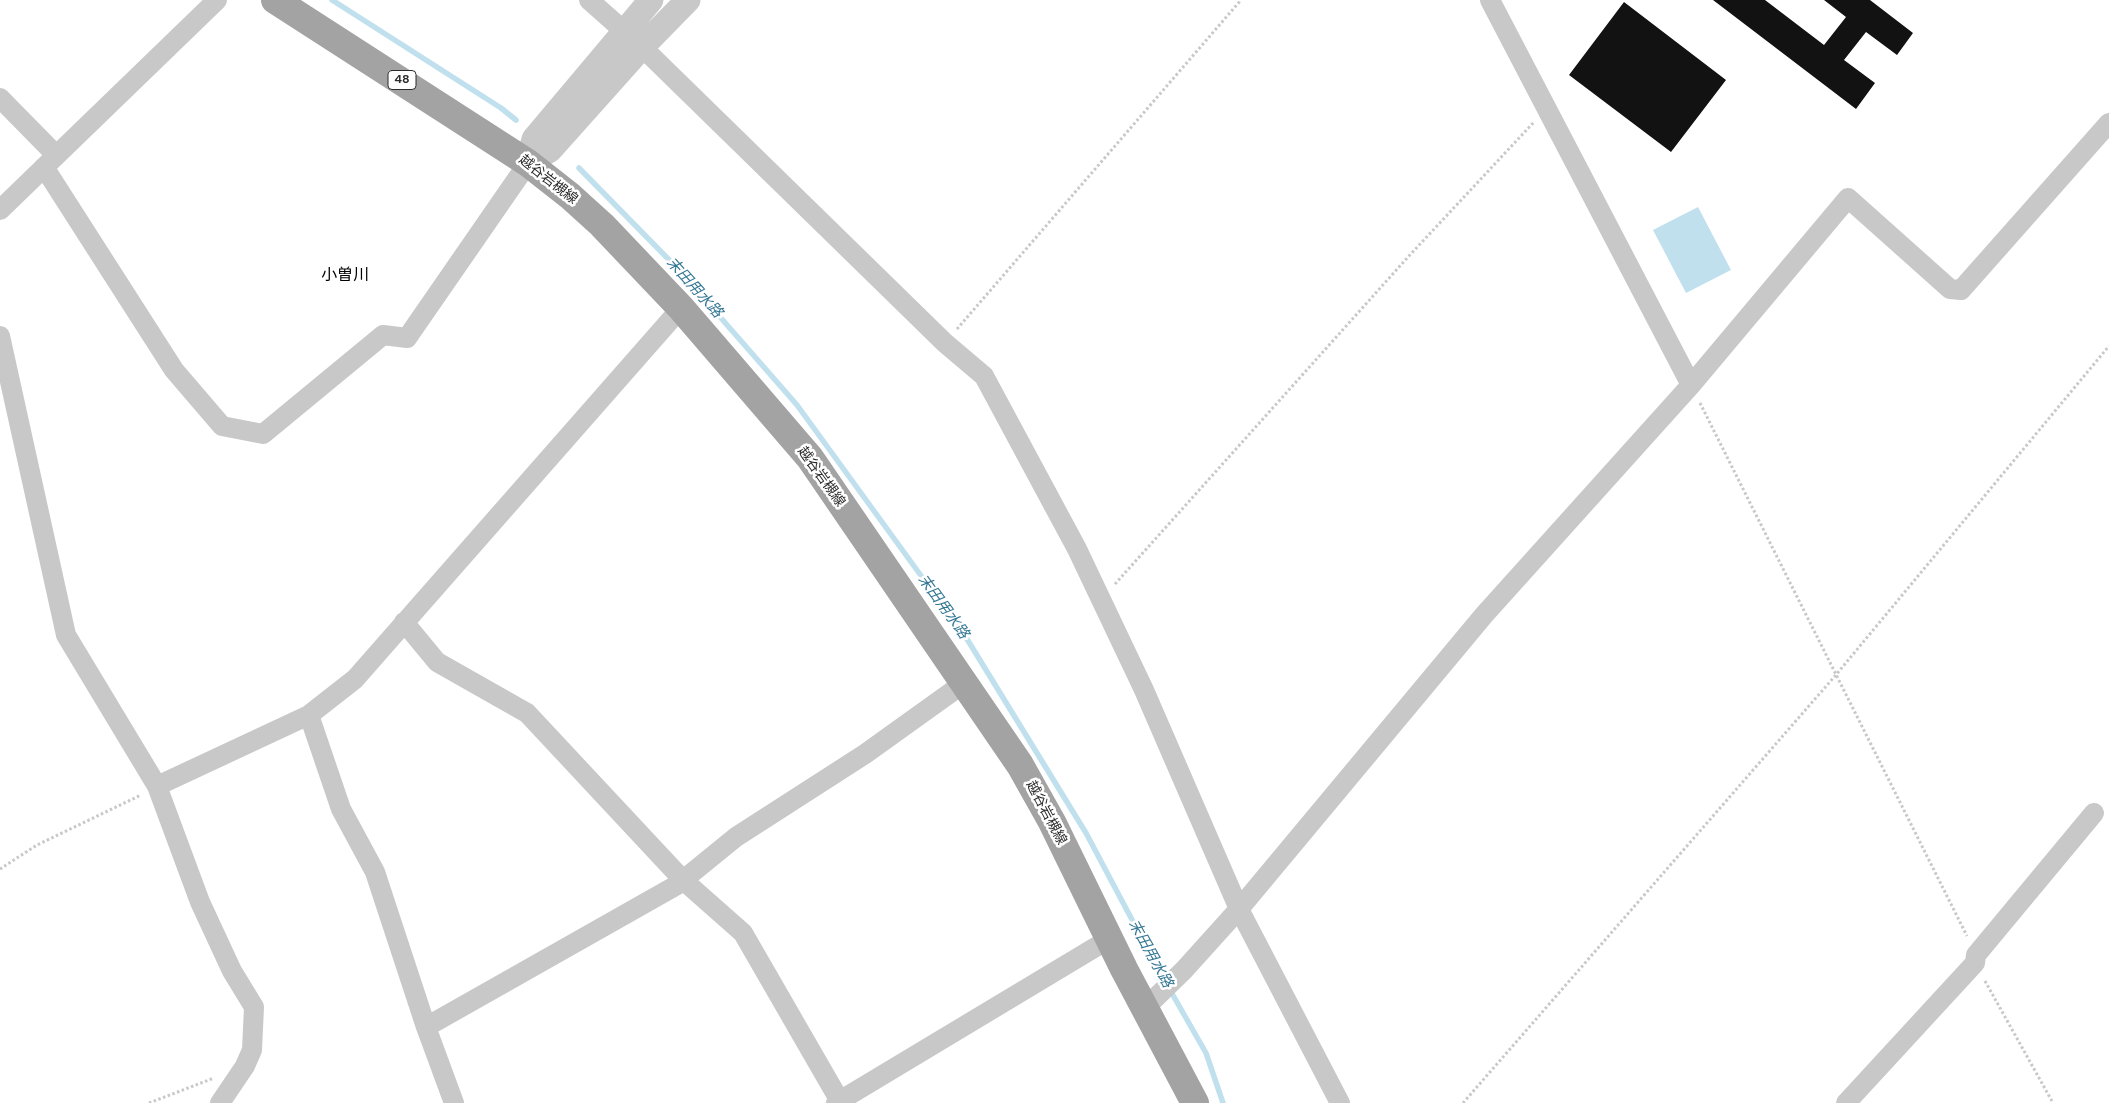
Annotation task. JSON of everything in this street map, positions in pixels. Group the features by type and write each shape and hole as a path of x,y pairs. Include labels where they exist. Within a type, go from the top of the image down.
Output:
{"main road":[{"name":"越谷岩槻線","path":"275,0 528,163 602,225 681,308 810,458 1020,765 1052,822 1109,939 1161,993 1195,1103"}],"street":[{"path":"0,210 217,0"},
{"path":"589,0 633,39 946,343 984,376 1077,549 1144,690 1239,909 1340,1103"},
{"path":"0,98 50,161 174,370 222,426 263,434 382,335 407,338 528,163 550,150 633,39 651,0"},
{"path":"633,39 688,0"},
{"path":"1490,0 1691,385"},
{"path":"1161,993 1239,909 1484,615 1691,385 1848,198 1950,289 1961,290 2109,123"},
{"path":"158,786 309,715 355,679 681,308"},
{"path":"0,336 66,635 158,786 200,902 232,971 254,1007 252,1050 245,1066 220,1103"},
{"path":"404,622 437,662 527,713 683,880 743,934 839,1102 1109,939"},
{"path":"426,1027 683,880 736,837 865,754 964,683"},
{"path":"309,715 341,809 375,872 426,1027 454,1103"},
{"path":"1846,1103 1976,959 2094,813"}],"path":[{"path":"946,343 1240,0"},
{"path":"1101,599 1408,257 1547,109"},
{"path":"1463,1103 1835,676 2109,346"},
{"path":"1691,385 1976,959 2053,1103"},
{"path":"0,869 37,845 158,786"},
{"path":"149,1103 245,1066"}],"water":[{"path":"1698,207 1731,270 1686,293 1653,230"}],"building":[{"path":"1713,0 1765,0 1824,45 1846,17 1824,0 1870,0 1913,33 1897,55 1866,32 1844,60 1875,83 1856,109"},
{"path":"1624,2 1726,80 1671,152 1569,75"}],"waterway":[{"name":"末田用水路","path":"332,0 501,108 516,120"},
{"name":"末田用水路","path":"579,168 679,270 797,405 967,639 1086,833 1165,982"},
{"name":"末田用水路","path":"1170,990 1206,1053 1223,1103"}],"district":[{"name":"小曽川","path":"345,276"}]}
